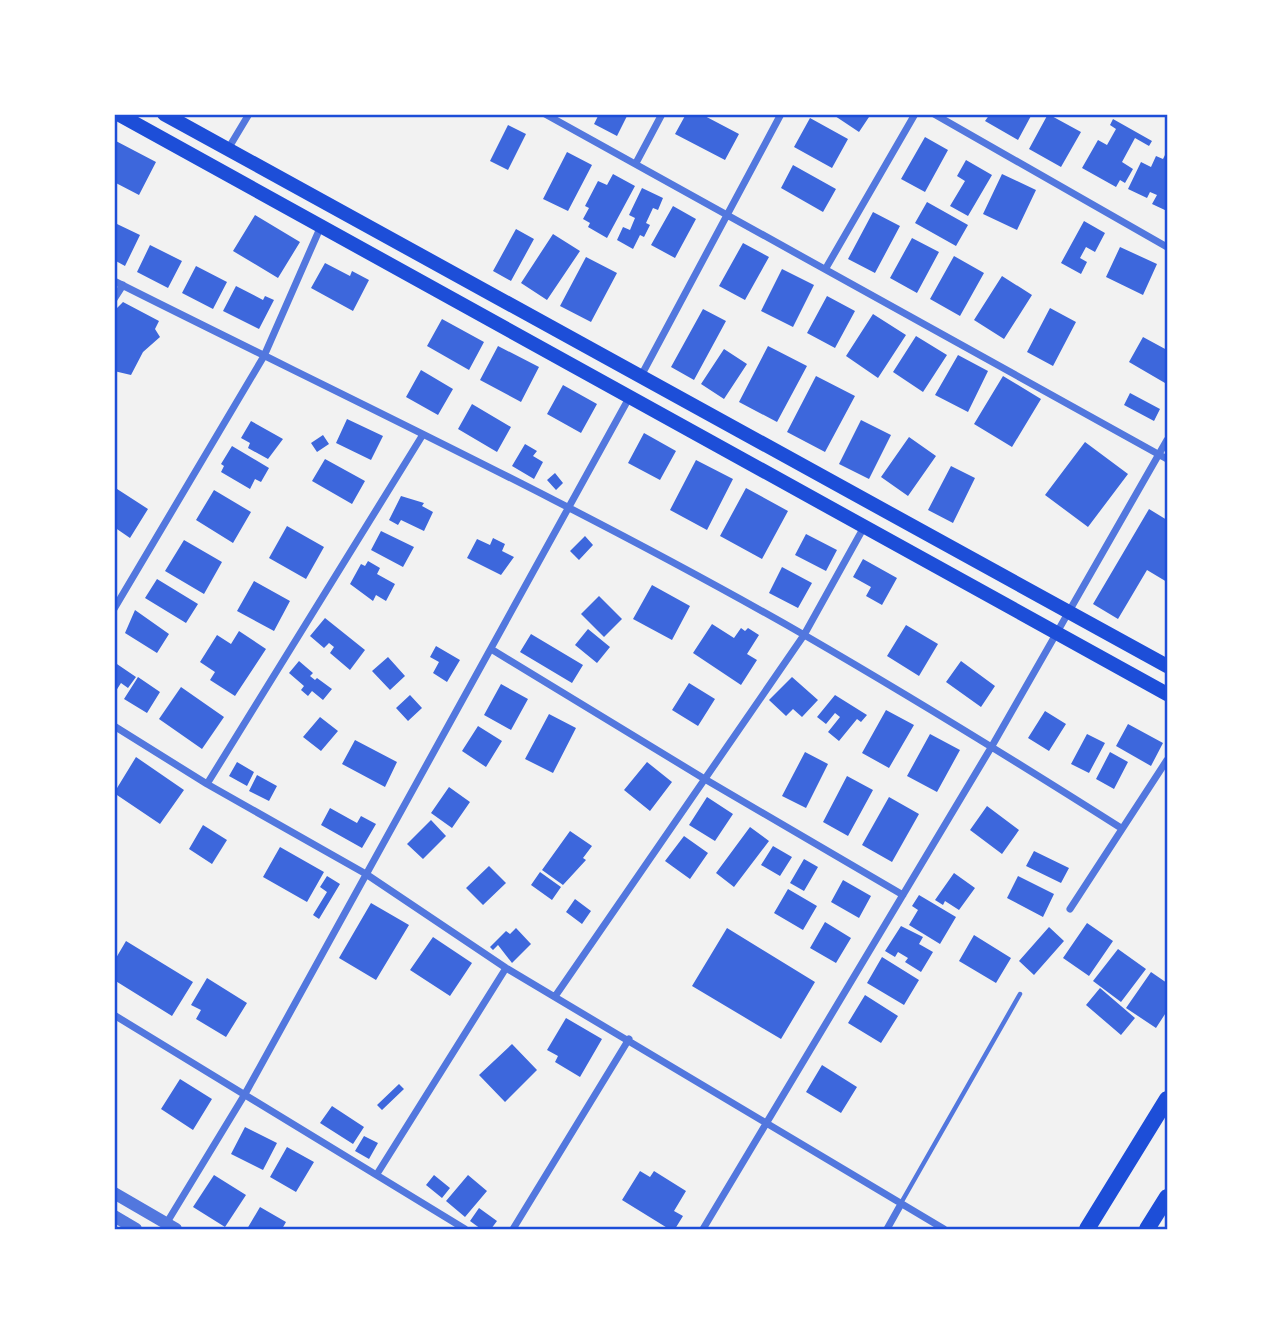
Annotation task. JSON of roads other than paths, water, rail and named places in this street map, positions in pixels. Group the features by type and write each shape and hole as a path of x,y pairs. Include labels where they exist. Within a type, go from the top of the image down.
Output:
{"highway":[{"path":"1087,1229 1167,1099"},
{"path":"1147,1229 1167,1197"}],"main road":[{"path":"118,114 1167,694"},
{"path":"164,114 1167,666"},
{"path":"629,398 641,376"}],"street":[{"path":"228,149 249,114"},
{"path":"545,114 1167,459"},
{"path":"636,163 662,114"},
{"path":"641,376 781,114"},
{"path":"826,268 915,114"},
{"path":"934,114 1167,247"},
{"path":"114,609 264,356 321,226"},
{"path":"114,281 569,508 804,635 992,746 1121,828"},
{"path":"114,299 123,285"},
{"path":"114,1193 171,1226 629,398"},
{"path":"207,784 422,436"},
{"path":"703,1229 992,746 1054,633 1069,612 1167,440"},
{"path":"556,995 804,635 864,527"},
{"path":"491,649 903,895"},
{"path":"114,726 207,784 366,874 506,968 556,995 764,1124 944,1229"},
{"path":"1070,909 1167,760"},
{"path":"377,1174 506,968"},
{"path":"114,1015 465,1229"},
{"path":"513,1229 629,1039"},
{"path":"887,1229 901,1204"},
{"path":"114,1216 136,1229"}],"lane":[{"path":"901,1204 1020,994"}]}
